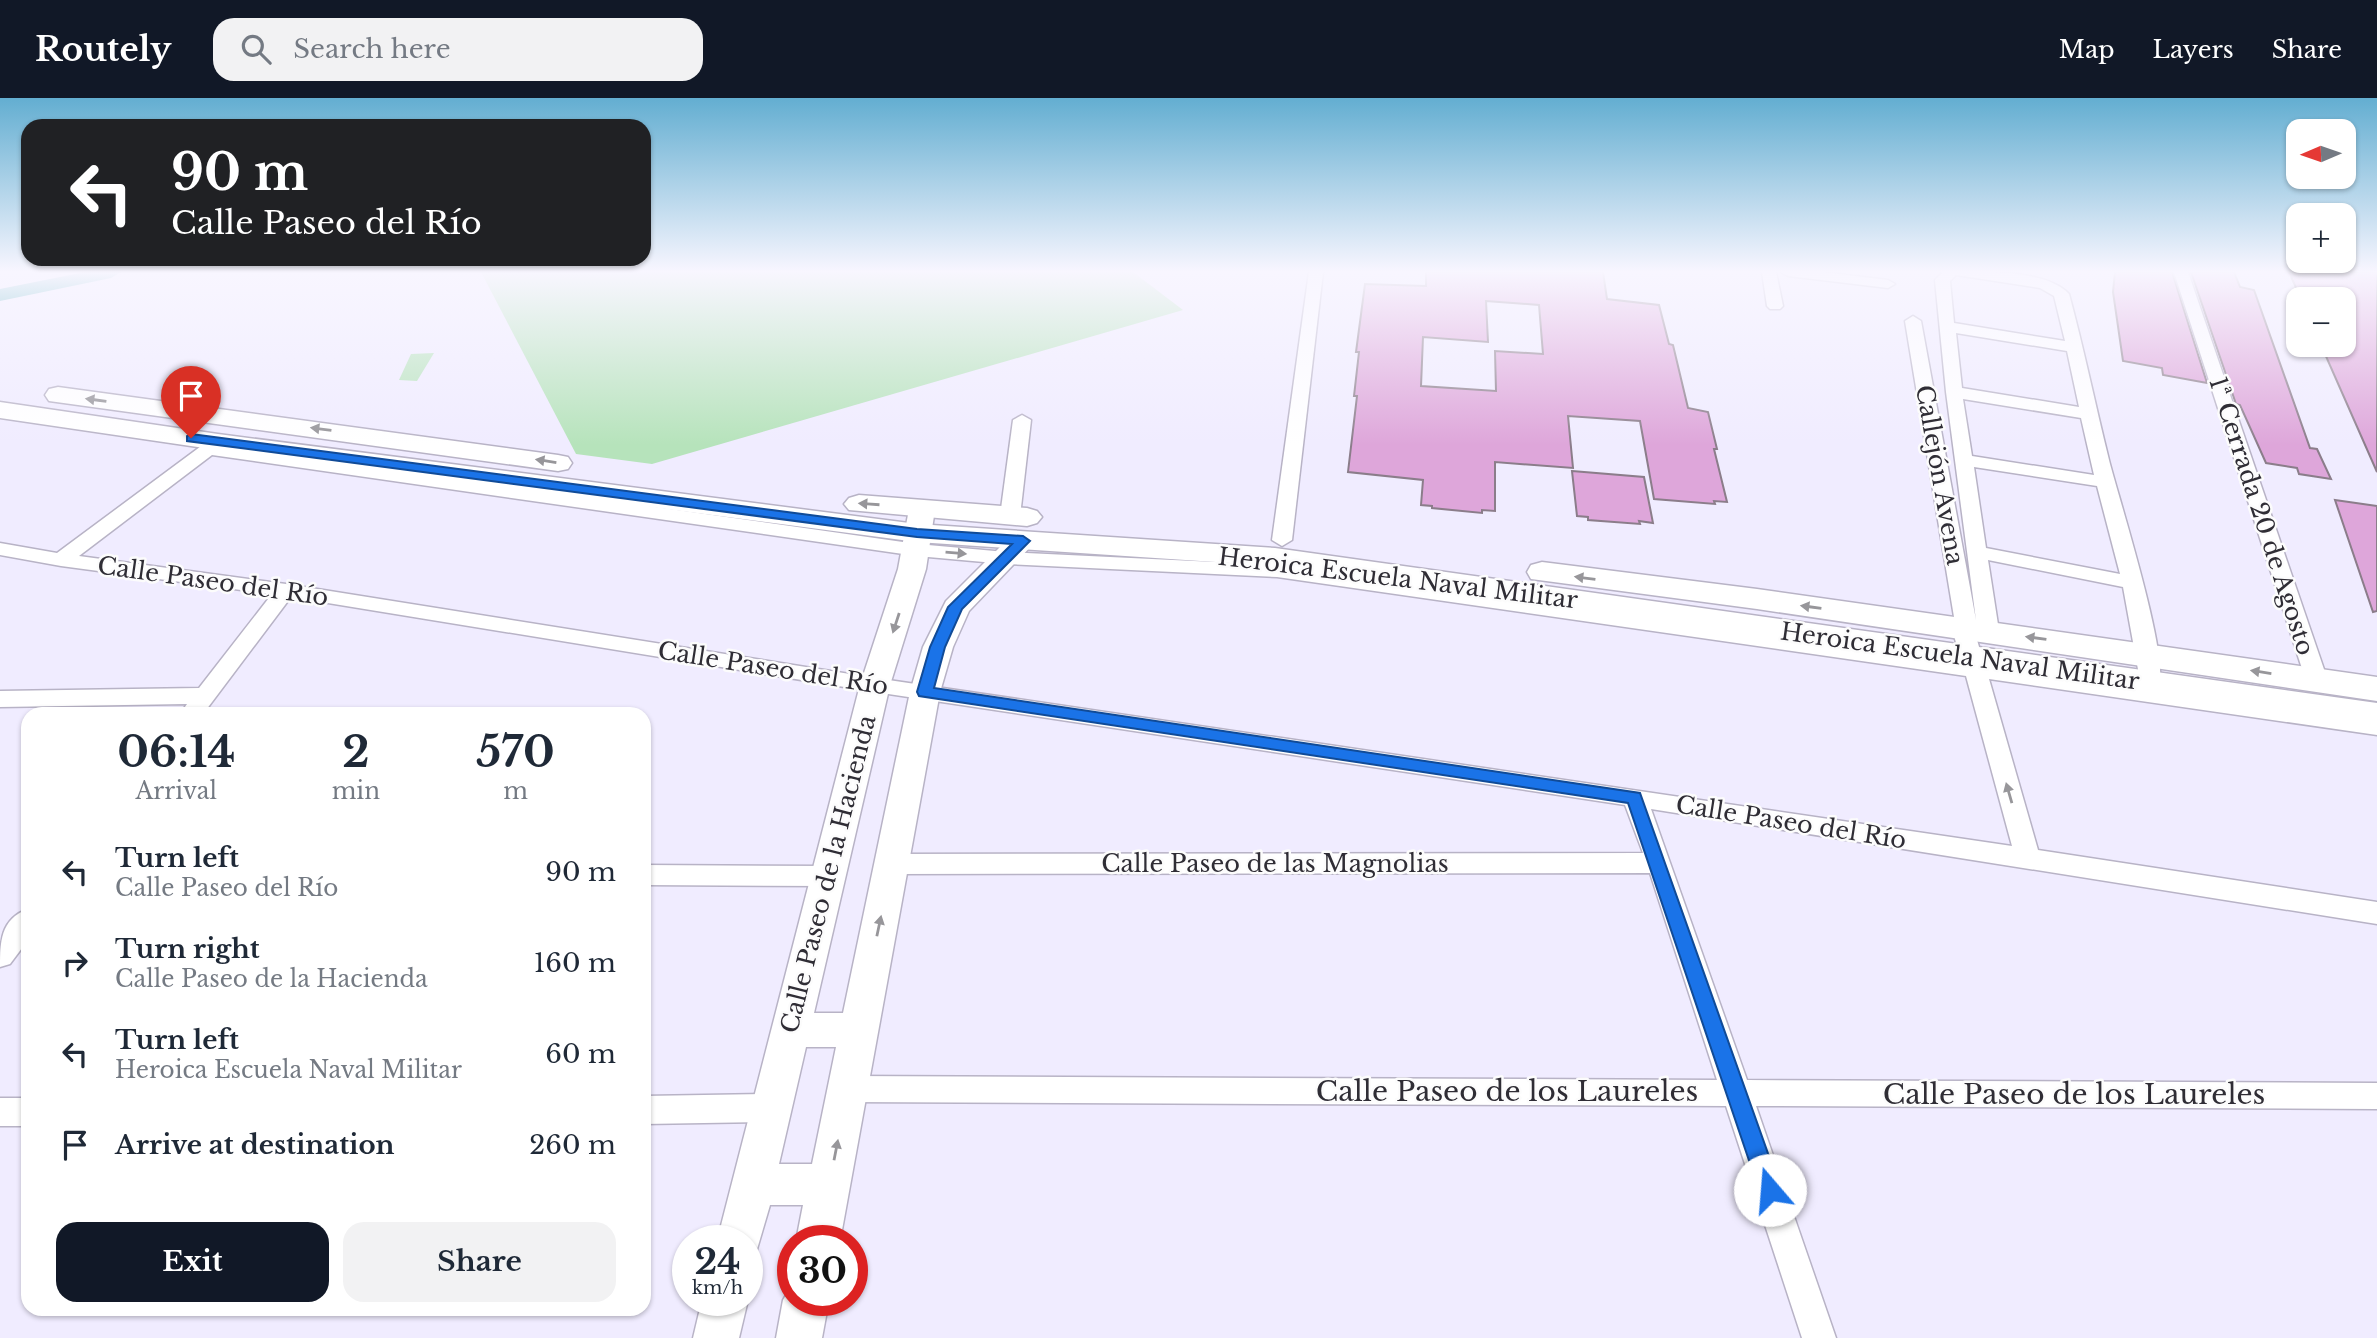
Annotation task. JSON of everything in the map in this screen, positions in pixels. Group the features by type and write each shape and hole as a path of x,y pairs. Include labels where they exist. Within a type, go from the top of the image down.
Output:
{"main road":[{"name":"Heroica Escuela Naval Militar","path":"0,392 16,389 430,443 792,498 919,531"},
{"name":"Heroica Escuela Naval Militar","path":"0,410 213,446 919,531 1275,557 1973,643 2149,668 2377,715"},
{"name":"Heroica Escuela Naval Militar","path":"1013,538 1282,540 1757,599 1973,643"},
{"name":"Heroica Escuela Naval Militar","path":"2149,668 2317,681 2377,689"}],"street":[{"path":"1282,540 1309,330"},
{"name":"Callejón Avena","path":"1915,330 1973,643"},
{"path":"1948,330 1976,552 1973,643 2028,858"},
{"path":"1966,330 2075,347"},
{"path":"2071,330 2088,414 2133,583 2149,668"},
{"name":"1ª Cerrada 20 de Agosto","path":"2200,330 2317,681"},
{"path":"1954,392 2088,414"},
{"path":"821,1225 925,692 938,647 956,607 1013,538 1022,420"},
{"path":"61,560 213,446"},
{"path":"1965,460 2105,482"},
{"name":"Calle Paseo de la Hacienda","path":"743,1225 826,876 875,685 898,618 919,531"},
{"name":"Calle Paseo del Río","path":"0,549 61,560 286,590 875,685 1634,797 2377,913"},
{"path":"1976,552 2133,583"},
{"path":"196,707 286,590"},
{"name":"Heroica Escuela Naval Militar","path":"1973,643 2377,727"},
{"path":"0,699 205,696"},
{"path":"1634,797 1659,863 1819,1338"},
{"name":"Calle Paseo de las Magnolias","path":"892,864 1659,863"},
{"path":"651,875 826,876"},
{"path":"2,951 21,928"},
{"path":"790,1030 858,1030"},
{"name":"Calle Paseo de los Laureles","path":"848,1089 2377,1096"},
{"path":"651,1110 771,1108"},
{"path":"0,1112 21,1112"},
{"path":"752,1185 829,1184"},
{"path":"716,1338 721,1316"},
{"path":"799,1338 803,1316"}],"green space":[{"path":"511,330 1114,330 652,464 576,454"},
{"path":"434,353 417,381 399,380 411,354"}],"building":[{"path":"1359,330 1487,330 1488,342 1423,337 1421,386 1496,391 1495,351 1543,354 1541,330 1665,330 1669,344 1673,345 1688,408 1708,412 1727,502 1714,501 1715,504 1654,499 1640,421 1568,416 1573,468 1495,462 1495,511 1482,510 1482,513 1421,505 1423,480 1348,472 1357,396 1354,396 1359,352 1356,352"},
{"path":"2118,330 2190,330 2207,383 2163,375 2162,368 2123,361"},
{"path":"2211,330 2268,330 2310,448 2317,449 2331,479 2299,474 2297,468 2266,463 2240,405 2236,404"},
{"path":"2356,330 2377,330 2377,472 2326,357 2356,357"},
{"path":"1572,471 1644,477 1653,523 1588,520 1588,517 1577,516"},
{"path":"2335,500 2377,506 2377,611 2373,612"}],"route":[{"path":"191,438 917,533 1023,541 956,607 938,647 925,692 1634,797 1668,888 1770,1190"}]}
